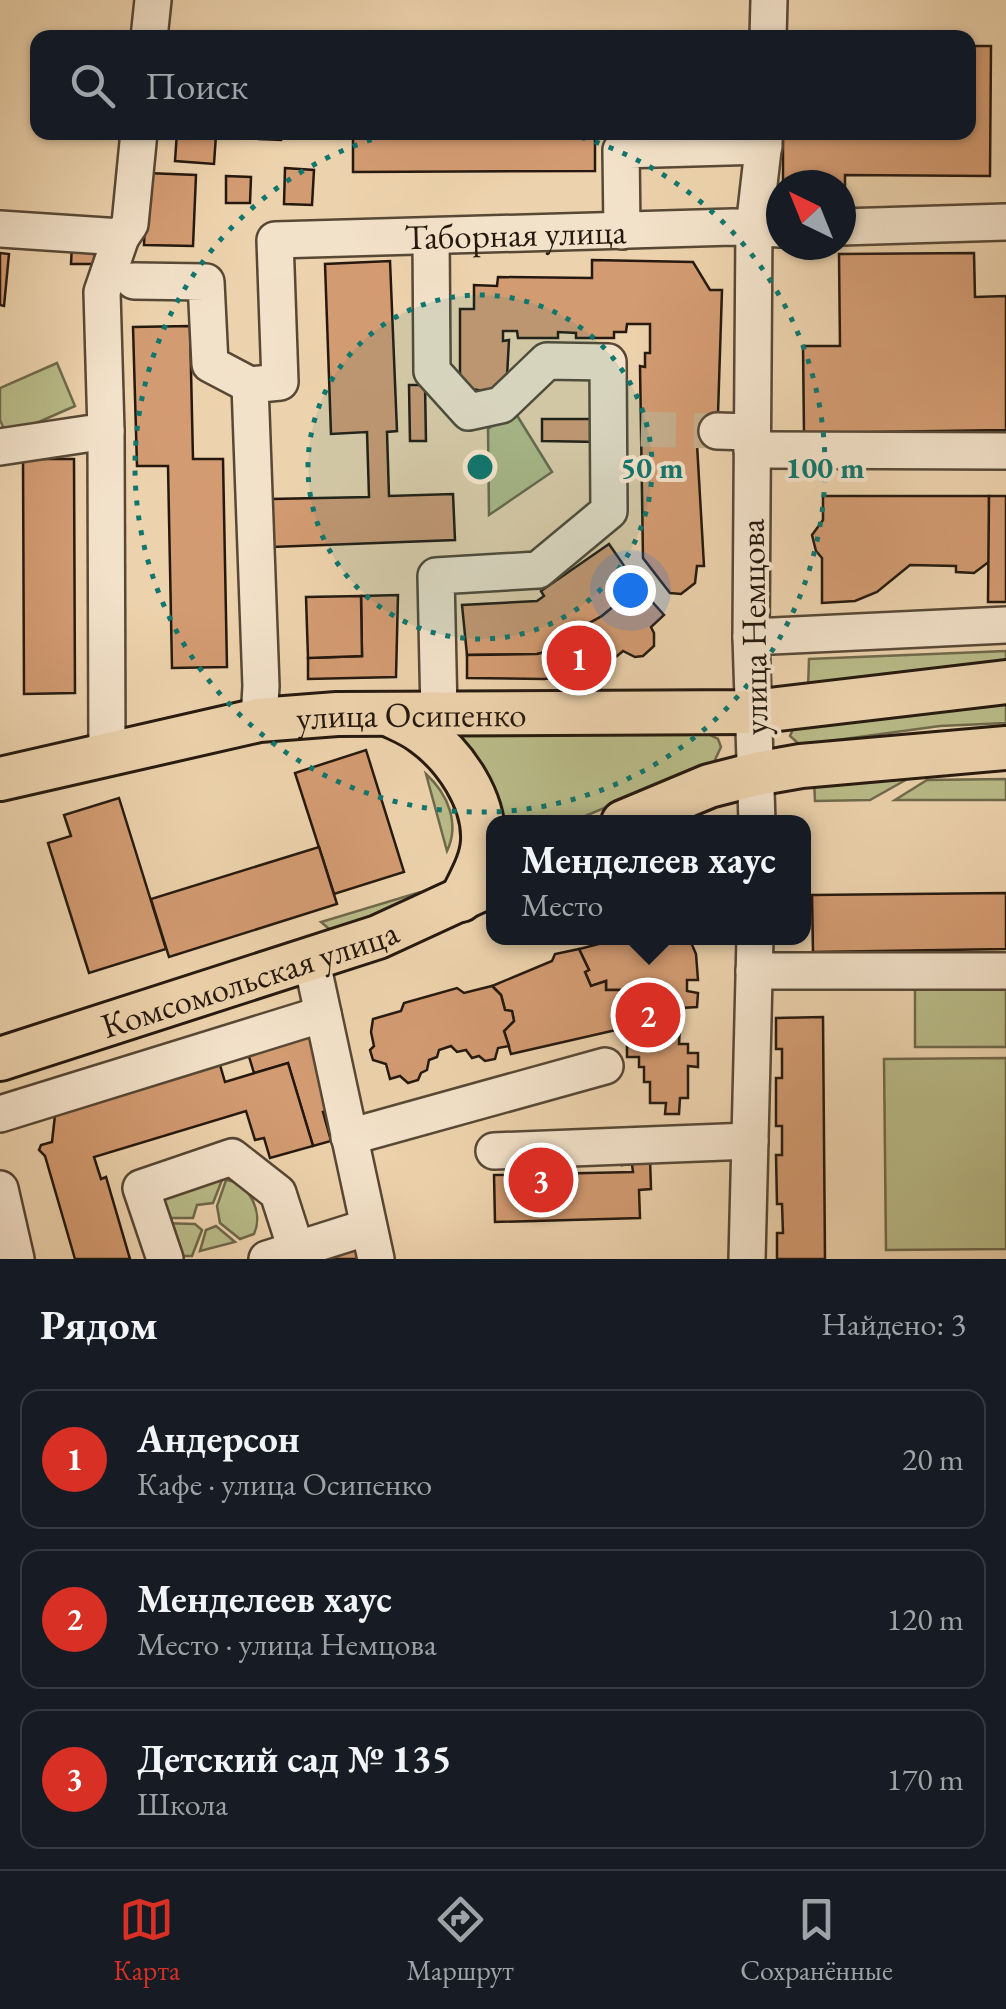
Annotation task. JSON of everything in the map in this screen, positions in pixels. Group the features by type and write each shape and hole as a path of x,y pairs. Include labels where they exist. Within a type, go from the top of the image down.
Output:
{"main road":[{"name":"улица Осипенко","path":"0,779 259,720 439,713 754,712 1006,682"},
{"path":"388,714 438,746 472,792 481,816 483,841 477,892"},
{"path":"640,815 709,786 756,774 800,766 1006,748"},
{"name":"Комсомольская улица","path":"0,1059 378,937 477,892"}],"street":[{"path":"150,30 153,0"},
{"path":"768,30 769,0"},
{"path":"107,755 102,292 121,237 130,224 139,140"},
{"path":"622,231 621,150 751,140"},
{"name":"улица Немцова","path":"764,140 766,198"},
{"path":"856,227 1006,222"},
{"path":"0,228 121,237"},
{"name":"Таборная улица","path":"250,385 280,382 275,240 766,228"},
{"path":"430,236 432,371 468,412 501,405 547,361 608,362 624,429 609,511 538,570 436,576 439,713"},
{"name":"улица Немцова","path":"756,815 740,438 766,236"},
{"path":"134,281 206,282 210,364 250,385 259,720"},
{"path":"0,447 106,431"},
{"path":"740,438 1006,451"},
{"path":"750,637 1006,625"},
{"path":"746,1259 754,954 1006,970"},
{"path":"165,1259 141,1188 232,1157 278,1193 281,1254 372,1243 311,958"},
{"path":"0,1114 323,1014"},
{"path":"349,1137 605,1066"},
{"path":"494,1151 750,1141"},
{"path":"0,1189 16,1259"}],"green space":[{"path":"57,363 75,406 7,436 0,420 0,388"},
{"path":"513,409 552,472 489,515 488,429"},
{"path":"1006,651 1006,664 808,690 809,659"},
{"path":"1006,698 1006,723 940,726 800,745 790,736 794,727"},
{"path":"704,732 718,739 721,747 714,762 588,815 488,815 435,736"},
{"path":"426,774 450,810 452,830 447,851"},
{"path":"911,777 870,800 815,801 814,781"},
{"path":"1006,779 1006,800 895,800 927,780"},
{"path":"417,893 406,905 335,934 321,922"},
{"path":"915,982 1006,982 1006,1047 915,1047"},
{"path":"1006,1058 1006,1249 886,1250 884,1059"},
{"path":"222,1180 213,1203 197,1205 193,1218 160,1218 158,1202 167,1195"},
{"path":"226,1180 241,1187 252,1200 257,1217 254,1234 240,1239 220,1223 217,1206"},
{"path":"160,1223 195,1224 202,1230 192,1256 177,1256"},
{"path":"216,1226 235,1242 200,1251 206,1230"}],"building":[{"path":"976,46 991,46 990,176 783,170 783,140 976,140"},
{"path":"176,140 216,140 214,164 175,161"},
{"path":"353,140 595,140 595,171 353,172"},
{"path":"285,168 314,170 312,205 284,204"},
{"path":"147,173 196,175 193,246 144,245"},
{"path":"226,176 251,177 250,203 226,203"},
{"path":"72,244 95,245 94,264 71,264"},
{"path":"0,253 9,254 4,306 0,305"},
{"path":"974,253 975,297 1006,296 1006,430 804,433 803,346 840,346 839,260 856,260 856,254"},
{"path":"592,260 693,262 710,290 722,290 717,445 697,444 704,566 697,566 695,583 681,594 670,593 643,558 640,366 645,367 645,353 650,353 650,324 627,324 626,332 614,332 614,338 576,338 576,333 558,332 558,338 518,338 517,331 503,331 503,341 509,340 507,377 489,392 472,389 460,377 460,309 474,309 474,285 497,286 498,277 592,278"},
{"path":"390,261 397,431 387,432 389,496 453,494 455,540 272,547 271,499 369,497 367,432 331,434 325,264"},
{"path":"190,326 193,459 223,459 227,667 172,668 168,466 137,466 133,327"},
{"path":"409,385 425,385 426,441 410,441"},
{"path":"542,419 600,419 600,442 542,441"},
{"path":"23,459 74,459 75,693 24,694"},
{"path":"823,496 989,496 990,561 974,573 956,572 956,566 910,565 877,592 855,601 822,603 822,558 812,535 823,520"},
{"path":"989,496 1006,496 1006,602 988,602"},
{"path":"609,544 638,586 602,616 561,639 562,648 537,654 467,655 462,605 537,601 544,596 541,591"},
{"path":"638,586 664,615 651,627 654,646 643,656 623,651 604,667 578,676 467,678 467,655 537,654 562,648 561,639 602,616"},
{"path":"398,595 396,677 308,679 308,658 362,656 361,596"},
{"path":"361,596 362,656 308,658 306,597"},
{"path":"366,750 404,872 334,894 295,773"},
{"path":"119,798 166,949 89,973 48,843 71,836 64,815"},
{"path":"319,847 337,904 169,957 151,899"},
{"path":"1006,893 1006,949 813,952 812,895"},
{"path":"595,945 692,945 698,980 687,980 687,991 698,993 697,1007 681,1008 679,1044 688,1044 688,1053 698,1053 698,1067 688,1066 688,1098 680,1098 679,1114 665,1114 666,1103 650,1103 650,1082 644,1082 639,1057 627,1057 627,1045 634,1045 634,1032 643,1033 643,1023 616,1021 615,1008 624,1007 629,990 606,990 606,981 591,986 585,972 589,970 579,949"},
{"path":"579,949 589,970 585,972 591,986 606,981 606,990 629,990 624,1007 615,1008 616,1030 511,1054 504,1031 514,1021 512,1011 505,1010 501,995 492,986 552,961 555,954"},
{"path":"492,986 501,995 505,1010 512,1011 514,1021 504,1031 509,1046 498,1048 495,1059 472,1058 466,1050 457,1052 451,1046 439,1050 418,1080 408,1083 400,1076 390,1079 386,1064 373,1060 373,1019 401,1011 404,1003 457,988 464,993"},
{"path":"823,1017 825,1259 777,1259 777,1233 783,1233 782,1204 777,1204 776,1155 782,1155 782,1126 776,1126 776,1078 782,1078 782,1049 776,1049 776,1018"},
{"path":"313,1031 336,1109 323,1112 331,1141 313,1146 288,1063 254,1073 247,1050"},
{"path":"288,1063 313,1146 270,1158 264,1138 255,1140 246,1111 94,1157 101,1179 106,1177 130,1259 75,1259 45,1156 39,1150 41,1145 52,1142 55,1115 220,1065 225,1082"},
{"path":"622,1151 650,1159 651,1189 639,1190 640,1218 495,1222 494,1175 633,1172 632,1164 622,1165"},
{"path":"357,1244 360,1259 306,1259"}],"tunnel":[{"path":"641,429 717,431"}],"place":[{"name":"Андерсон","path":"579,658"},
{"name":"Менделеев хаус","path":"648,1015"},
{"name":"Детский сад № 135","path":"541,1180"}]}
